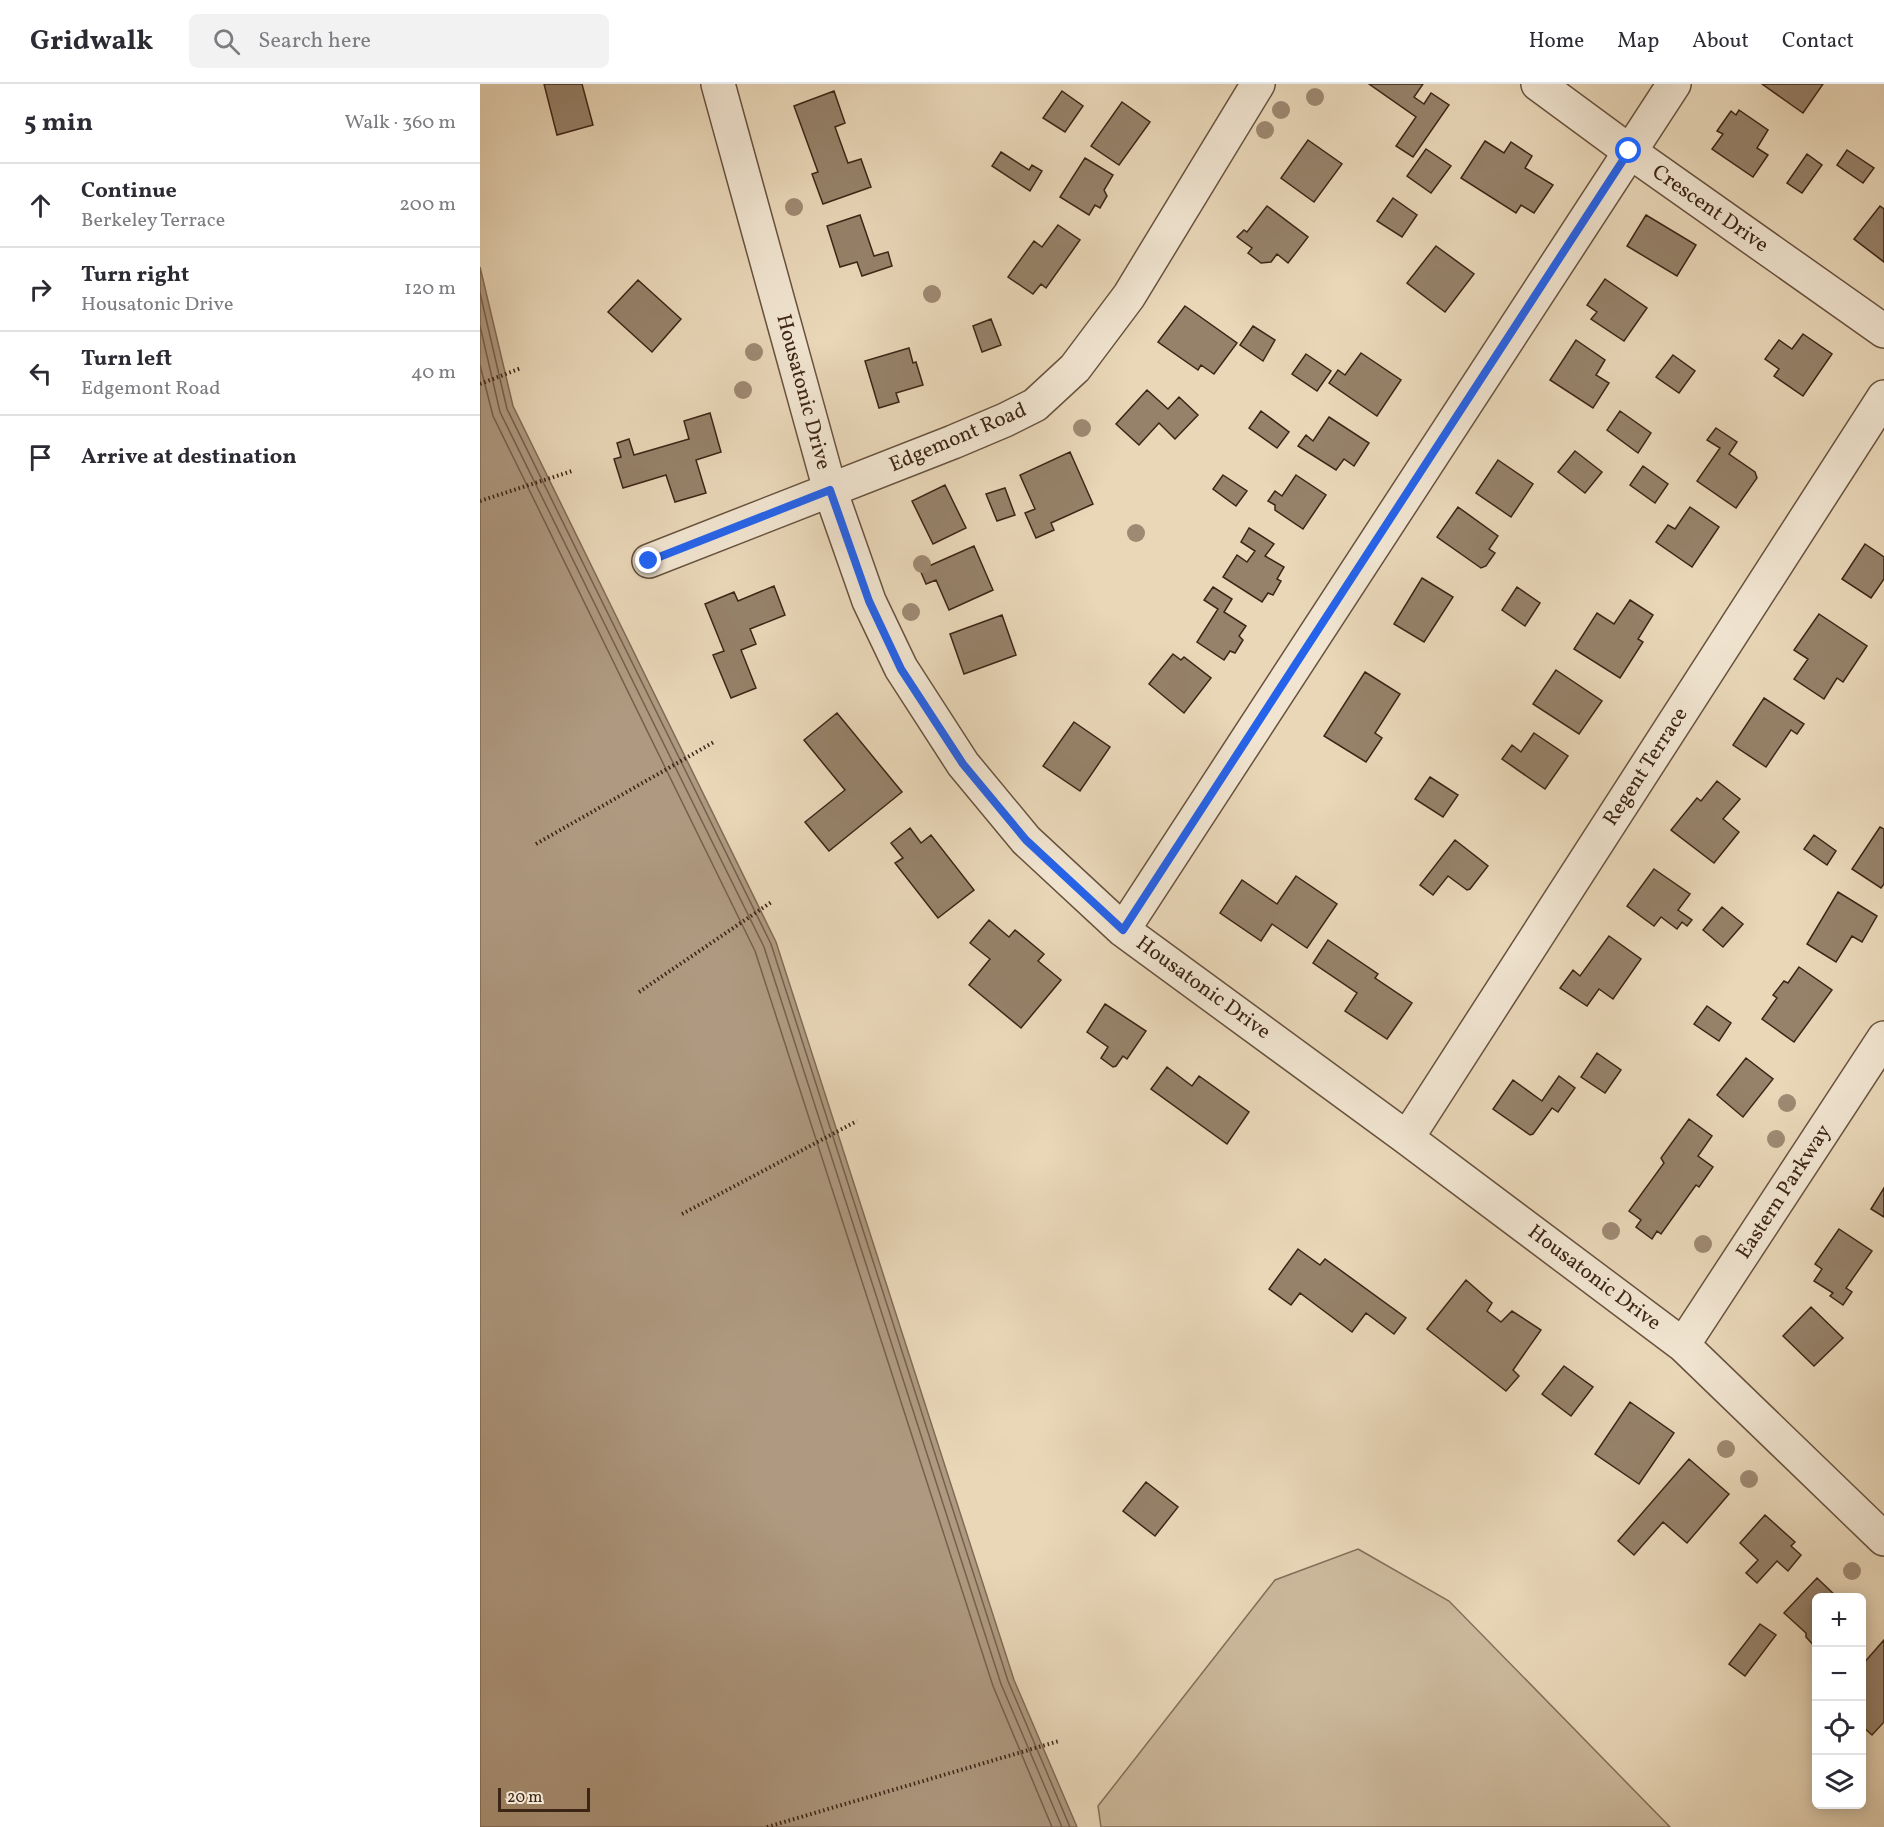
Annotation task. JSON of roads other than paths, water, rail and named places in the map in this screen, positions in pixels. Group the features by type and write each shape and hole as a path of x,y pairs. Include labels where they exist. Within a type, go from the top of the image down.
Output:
{"street":[{"name":"Housatonic Drive","path":"718,84 830,490 869,601 901,669 963,764 1026,840 1123,930 1407,1138 1683,1345 1884,1539"},
{"name":"Edgemont Road","path":"649,561 1005,420 1035,405 1075,369 1129,296 1258,84"},
{"name":"Crescent Drive","path":"1538,84 1884,331"},
{"path":"1123,930 1674,84"},
{"name":"Regent Terrace","path":"1407,1138 1884,397"},
{"name":"Eastern Parkway","path":"1683,1345 1884,1038"}],"water":[{"path":"480,267 513,406 776,942 1014,1680 1077,1827 480,1827"}]}
